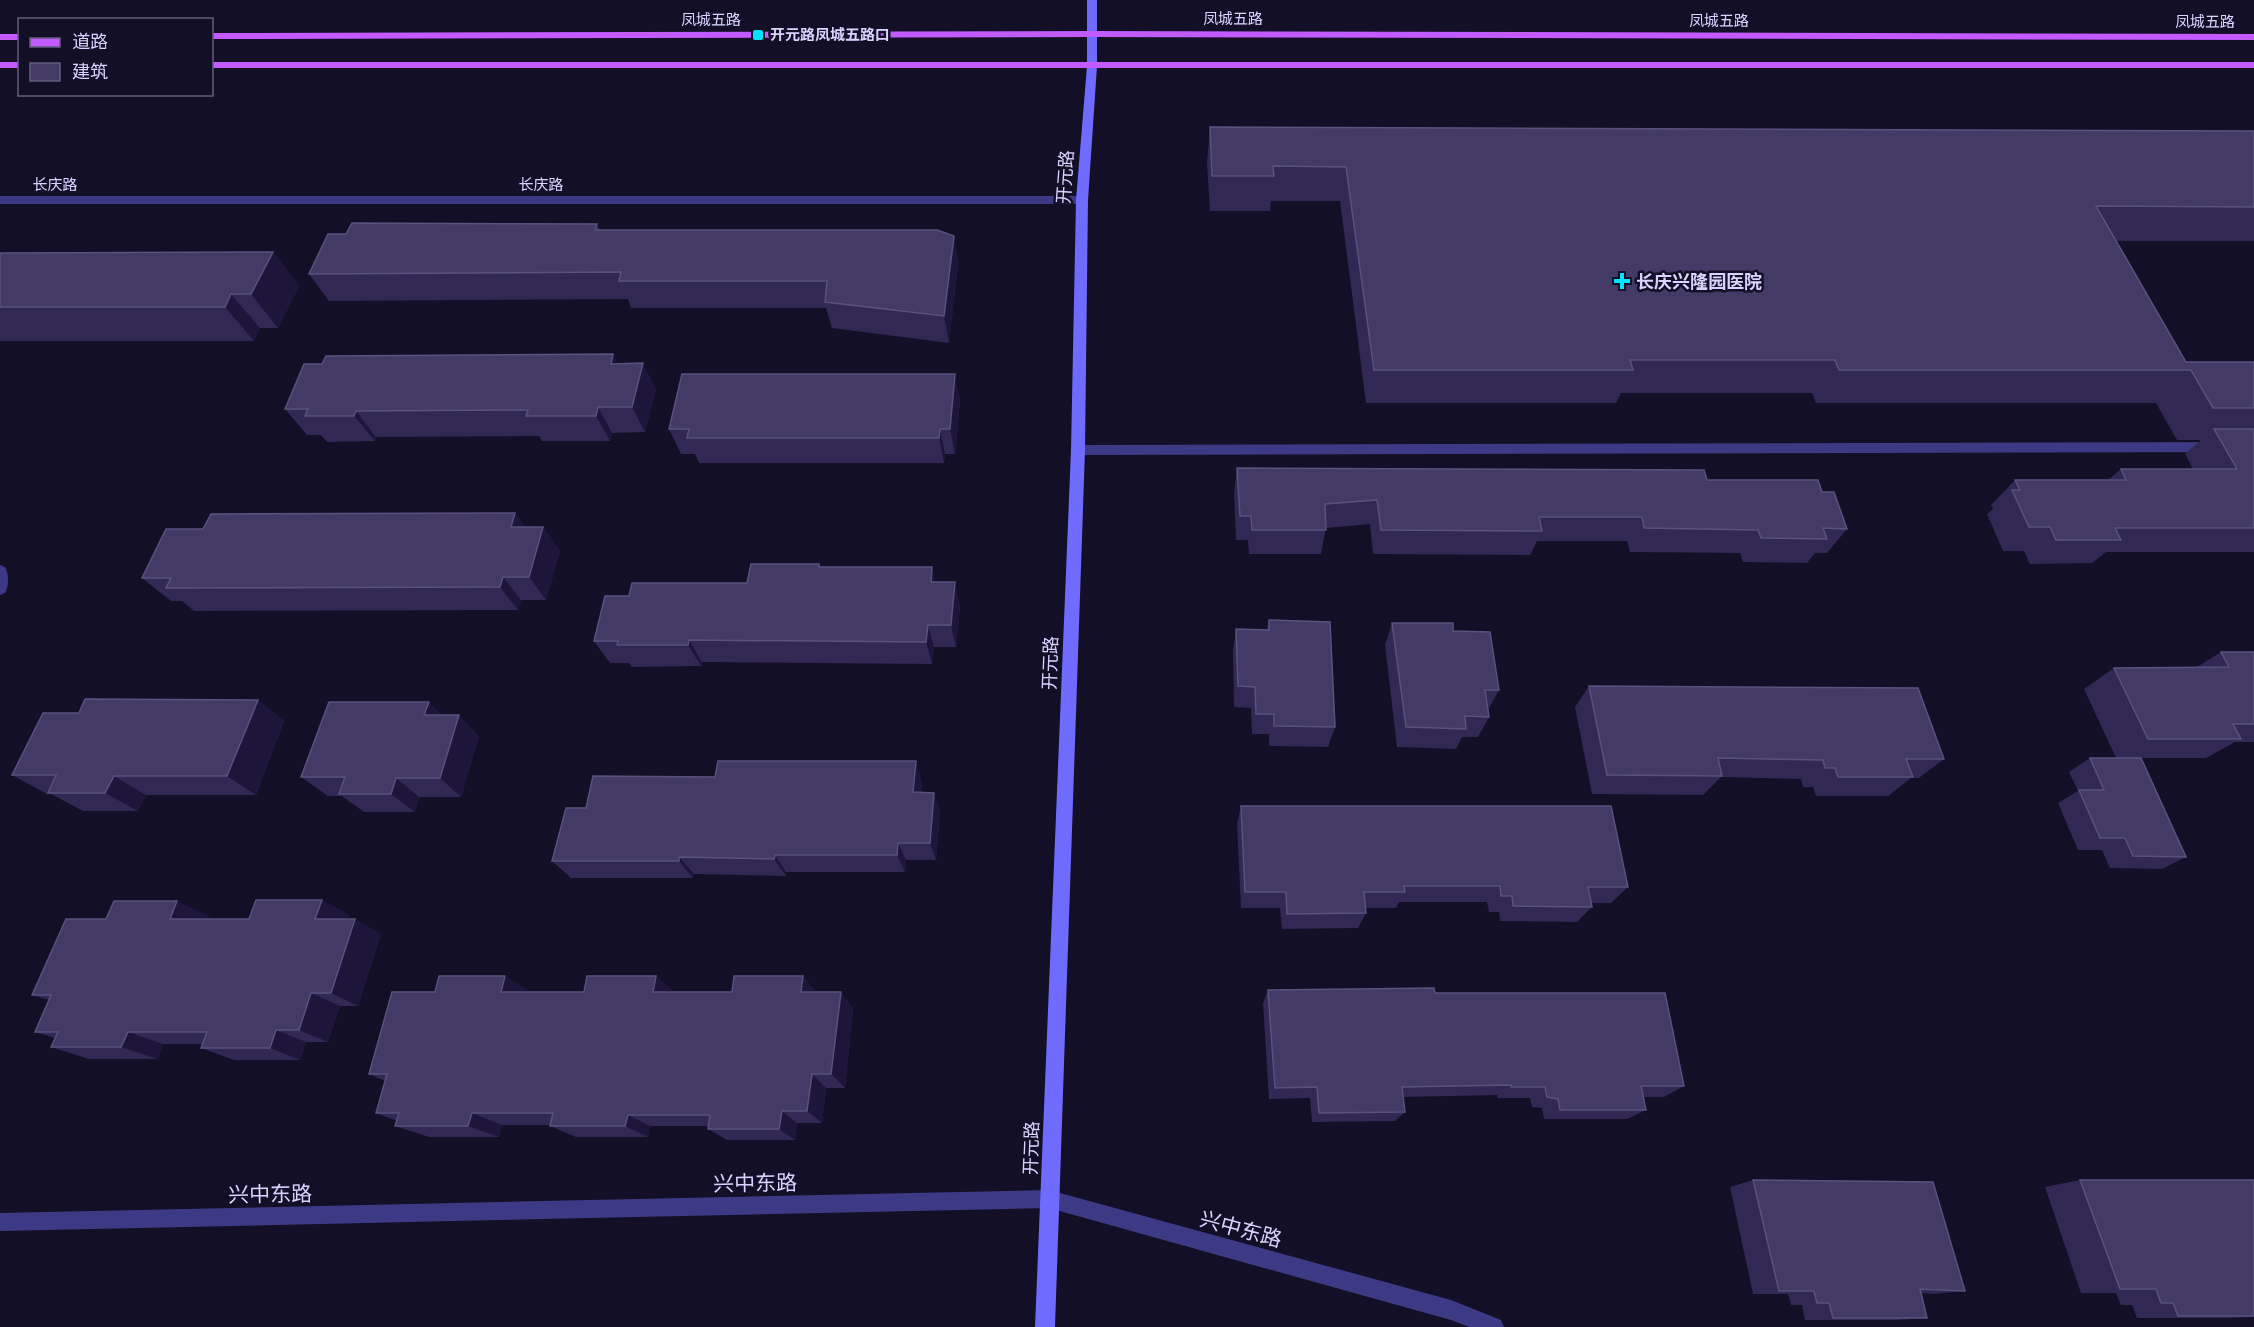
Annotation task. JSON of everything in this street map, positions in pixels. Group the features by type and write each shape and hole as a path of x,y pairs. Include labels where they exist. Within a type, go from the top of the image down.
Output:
{"main road":[{"name":"凤城五路","path":"213,36 1092,34 2254,37"},
{"path":"0,37 18,37"},
{"path":"0,65 18,65"},
{"path":"213,65 2254,65"}],"street":[{"name":"开元路","path":"1045,1327 1078,450 1082,200 1092,66 1092,0"},
{"name":"长庆路","path":"0,200 1082,200"},
{"path":"1078,450 2254,447"},
{"path":"0,571 0,589"},
{"name":"兴中东路","path":"0,1222 1049,1199 1452,1310 1494,1327"}],"building":[{"name":"长庆兴隆园医院","path":"1210,127 2254,131 2254,207 2096,206 2186,362 2254,362 2254,408 2213,408 2191,370 1839,370 1835,360 1630,360 1633,370 1374,370 1346,167 1273,166 1274,176 1212,176"},
{"path":"352,223 597,224 595,230 937,230 954,236 944,316 825,302 827,281 619,281 621,272 309,274 328,234 346,234"},
{"path":"273,252 251,294 231,294 225,307 0,307 0,253"},
{"path":"613,354 611,364 643,363 632,407 598,407 596,416 526,416 528,410 356,411 354,416 305,416 308,409 285,409 304,364 322,364 326,356"},
{"path":"682,374 955,374 950,429 940,429 939,438 687,438 689,429 669,429"},
{"path":"2214,429 2254,429 2254,528 2115,528 2121,540 2056,540 2050,527 2029,527 2012,490 2020,490 2015,480 2126,480 2121,469 2237,469"},
{"path":"1237,468 1704,470 1707,480 1818,480 1822,492 1834,492 1847,529 1823,528 1827,539 1761,538 1758,530 1644,528 1642,517 1539,517 1542,531 1381,530 1377,500 1325,504 1326,530 1252,530 1251,516 1240,516"},
{"path":"515,513 511,527 543,527 529,577 503,577 500,587 166,588 171,578 142,578 166,529 203,529 211,514"},
{"path":"751,564 819,564 819,567 932,567 931,582 955,582 951,625 928,625 926,642 689,640 688,645 617,645 618,641 594,641 605,596 629,596 632,583 747,583"},
{"path":"1269,620 1330,622 1335,727 1274,726 1274,714 1256,714 1255,687 1238,686 1236,629 1269,630"},
{"path":"1392,623 1453,623 1453,631 1490,632 1499,690 1485,690 1489,717 1465,716 1466,729 1406,727"},
{"path":"2221,652 2254,652 2254,724 2233,724 2241,739 2148,739 2114,668 2229,667"},
{"path":"1589,686 1918,688 1944,759 1906,759 1913,777 1838,777 1835,768 1825,768 1823,760 1718,758 1722,776 1607,775"},
{"path":"85,699 258,700 227,776 114,776 105,793 48,793 56,775 12,775 43,713 79,713"},
{"path":"329,702 429,702 424,715 459,715 440,778 396,778 391,794 339,794 345,777 301,777"},
{"path":"2090,758 2141,758 2186,857 2133,856 2125,838 2100,838 2079,790 2104,790"},
{"path":"718,761 916,761 913,792 934,793 930,843 898,843 897,855 775,855 774,859 679,857 679,861 552,861 566,808 586,808 593,776 715,777"},
{"path":"1241,806 1611,806 1628,887 1588,887 1592,907 1513,906 1512,896 1501,896 1500,886 1404,886 1405,892 1364,892 1366,913 1287,914 1286,892 1245,892"},
{"path":"256,900 322,900 315,919 355,919 331,993 311,993 299,1030 276,1030 270,1048 201,1048 207,1032 128,1032 121,1047 51,1047 58,1032 35,1032 51,995 32,995 66,919 106,919 114,901 177,901 170,919 249,919"},
{"path":"439,976 505,976 501,992 584,992 587,976 656,976 653,992 732,992 734,976 803,976 801,992 841,992 831,1074 812,1074 807,1111 782,1111 779,1129 708,1129 710,1115 628,1115 625,1126 550,1126 553,1113 472,1113 468,1126 395,1126 399,1113 376,1113 387,1074 369,1074 392,992 435,992"},
{"path":"1434,988 1435,993 1665,993 1684,1086 1641,1086 1646,1110 1560,1110 1558,1099 1547,1097 1545,1087 1511,1087 1511,1085 1402,1087 1405,1112 1319,1113 1317,1087 1275,1088 1268,990"},
{"path":"1753,1180 1933,1182 1965,1291 1920,1289 1927,1318 1833,1318 1829,1303 1817,1303 1814,1291 1779,1291"},
{"path":"2080,1180 2254,1180 2254,1316 2178,1316 2173,1303 2161,1303 2156,1289 2120,1289"}],"place":[{"name":"开元路凤城五路口","path":"758,35"},
{"name":"长庆兴隆园医院","path":"1622,281"}]}
